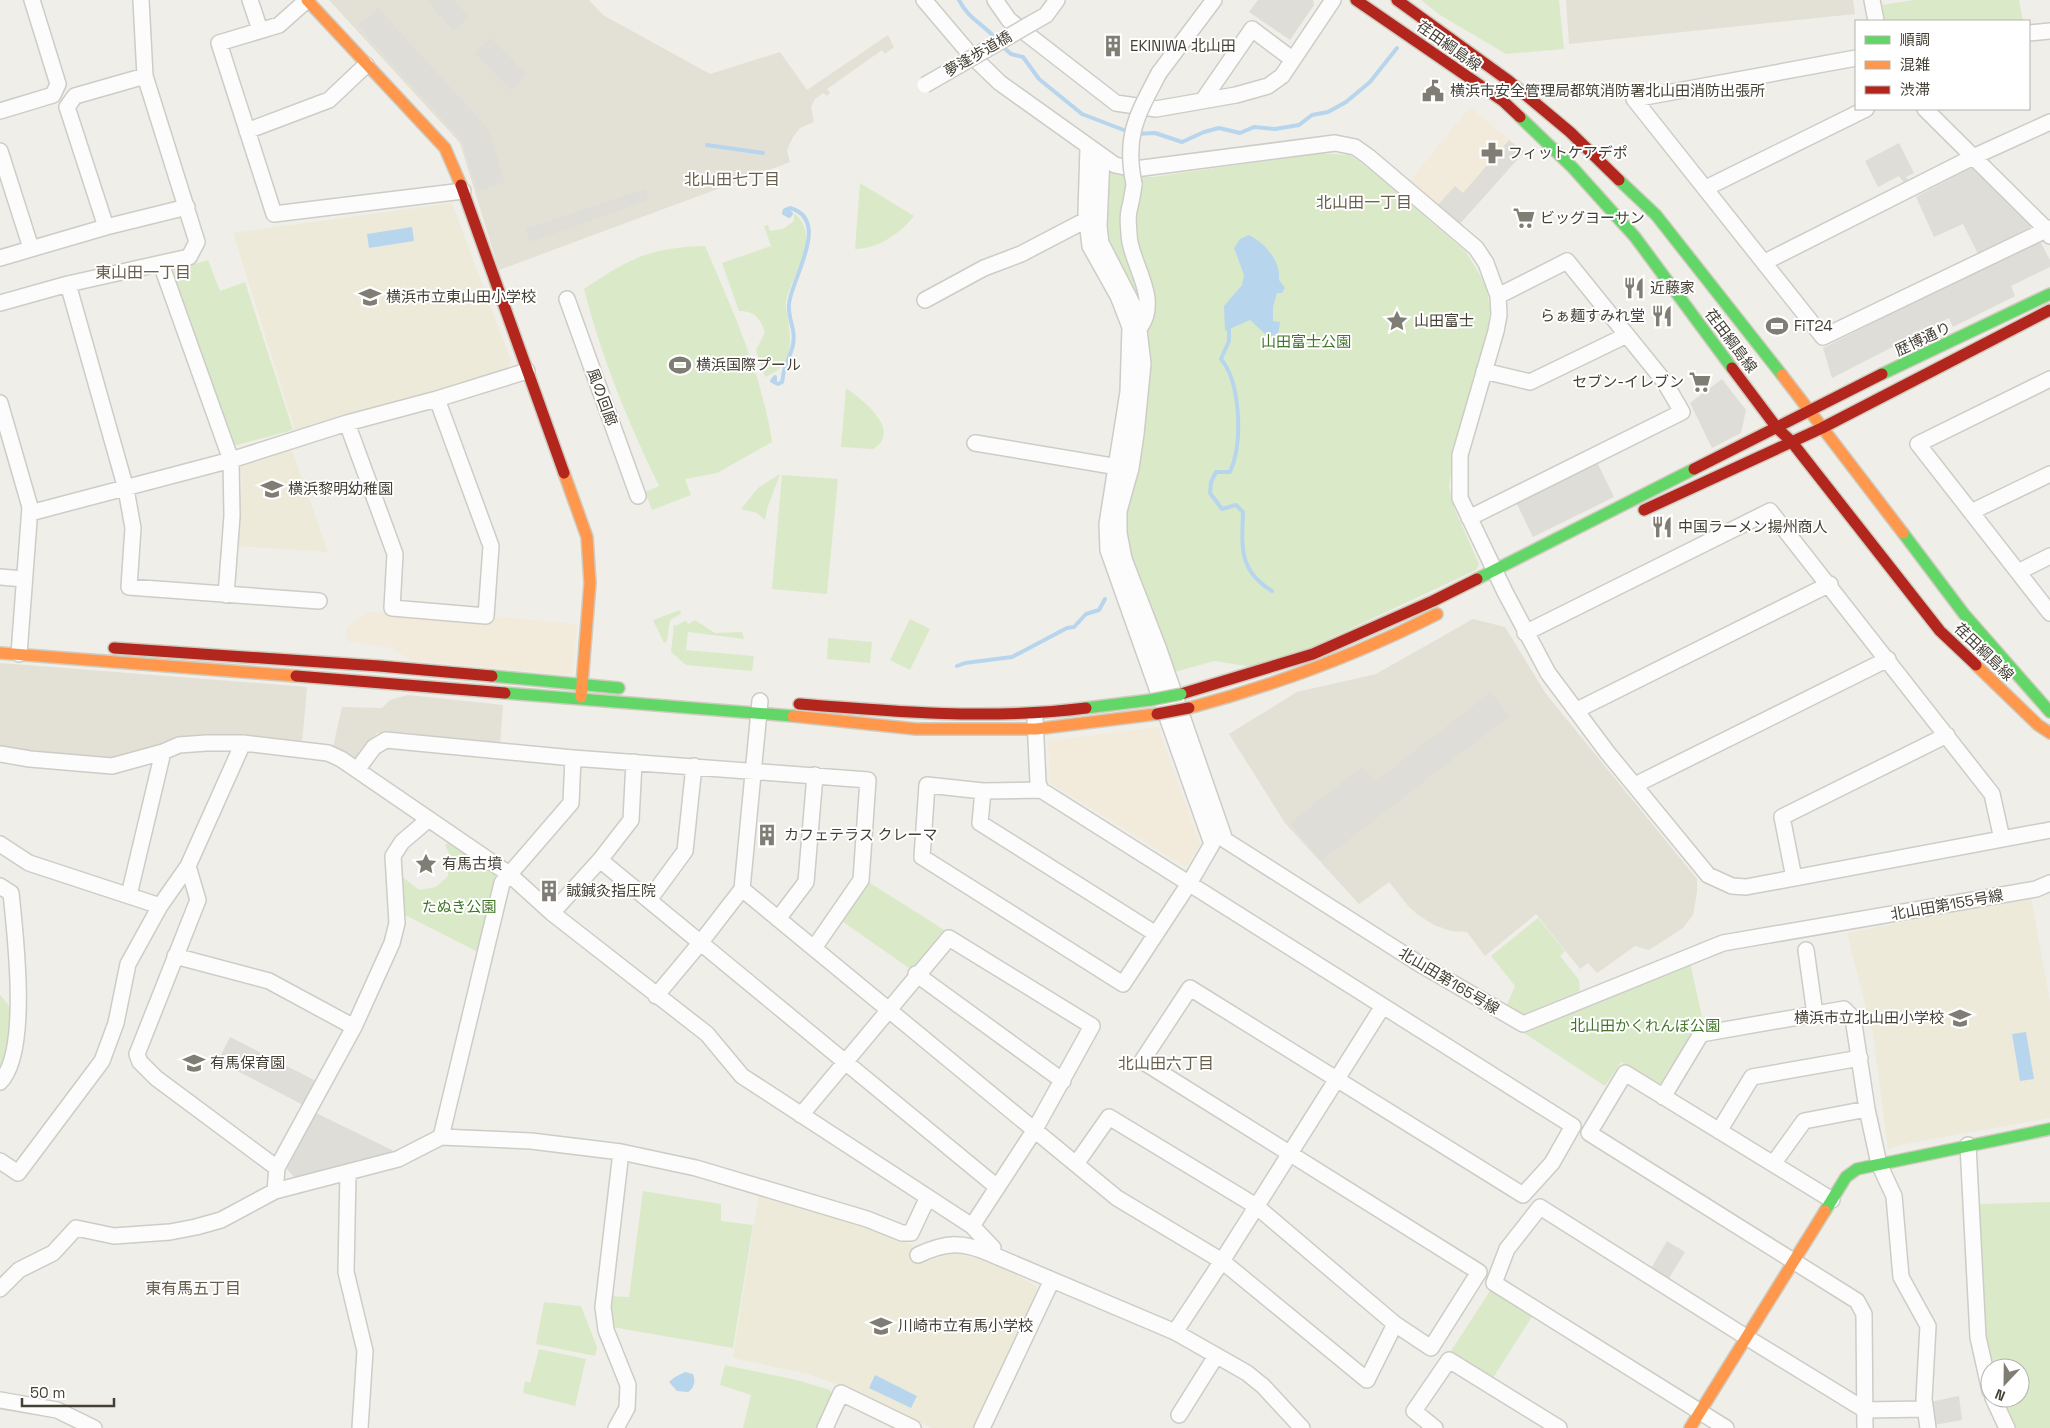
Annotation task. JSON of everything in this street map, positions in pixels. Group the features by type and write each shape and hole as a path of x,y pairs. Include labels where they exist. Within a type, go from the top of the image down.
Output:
{"street":[{"path":"0,111 53,95 58,84 32,0"},
{"path":"0,302 68,284 189,257 197,242 145,76 141,0"},
{"path":"250,0 260,30"},
{"path":"463,191 274,214 219,43 279,25 306,0 445,148 463,191 587,537 590,582 581,699"},
{"path":"924,0 969,53 1000,83 1088,148 1115,165 1135,169 1335,143 1355,147 1396,178 1476,248 1486,263 1498,296 1499,315 1460,455 1460,498 1525,633 1548,673 1607,752 1708,875 1732,886 1746,888 2050,830"},
{"path":"995,0 1008,20 1116,103 1156,109 1260,90 1282,76 1332,0"},
{"name":"夢逢歩道橋","path":"925,85 1046,15 1057,0"},
{"name":"荏田綱島線","path":"1356,0 1503,101 1572,168 1635,237 1777,428 1791,441 1940,631 2038,725 2050,733"},
{"name":"荏田綱島線","path":"1397,0 1524,94 1570,132 1656,215 1734,311 1964,614 2050,712"},
{"path":"1872,0 1876,20"},
{"path":"1140,327 1144,321 1146,303 1144,284 1130,246 1128,212 1133,199 1134,184 1129,158 1130,140 1139,112 1159,73 1207,3"},
{"path":"1202,100 1252,29 1292,59"},
{"path":"2030,34 2050,31"},
{"path":"1855,58 1634,99 1823,337 2049,231 1926,110"},
{"path":"247,130 329,100 366,65"},
{"path":"106,227 67,107 75,96 145,76"},
{"path":"1706,188 1864,110"},
{"path":"1765,262 1973,157 2050,122"},
{"path":"1076,1164 1109,1117 1256,1206 1395,1324 1431,1348 1479,1272 1142,1061 1190,988 1523,1195 1552,1163 1573,1126 1190,882 1041,790 982,791 927,785 922,857 1123,984 1190,882 1212,844 1108,550 1107,524 1118,466 1128,392 1130,327 1118,296 1090,246 1086,220 1088,148"},
{"path":"0,151 32,248"},
{"path":"1102,156 1099,227 1101,243 1137,313 1143,364 1131,468 1120,502 1118,533 1124,559 1177,693"},
{"path":"0,258 106,227 187,207"},
{"path":"925,300 984,268 1021,254 1086,220"},
{"path":"1469,518 1682,412 1664,381 1566,261 1498,296"},
{"path":"161,264 232,460 232,516 226,595"},
{"path":"68,284 126,489 133,528 129,586 318,601"},
{"name":"歴博通り","path":"1035,722 1150,700 1313,654 1433,601 1498,579 1864,383 2050,294"},
{"name":"風の回廊","path":"567,299 638,496"},
{"name":"歴博通り","path":"1634,515 1822,428 2050,310"},
{"path":"1484,371 1530,382 1627,335"},
{"path":"30,513 232,460 347,423 437,399 527,371"},
{"path":"2050,380 1918,444 2050,613"},
{"path":"347,423 395,554 392,608 486,616 491,546 437,399"},
{"path":"0,403 30,513 20,644"},
{"path":"975,444 1118,466"},
{"path":"1971,512 2050,474"},
{"path":"1525,633 1770,511 1830,584 1992,794 2002,839"},
{"path":"2018,572 2050,556"},
{"path":"0,577 24,579"},
{"path":"1577,710 1830,584"},
{"path":"0,653 20,644 581,699 759,704 916,728 1157,714 1189,708 1237,696 1294,678 1365,649 1447,609"},
{"path":"103,647 379,666 634,689"},
{"path":"1635,785 1888,659"},
{"name":"北山田第165号線","path":"1177,693 1225,840 1418,964 1523,1024 1723,943 1842,924"},
{"path":"787,703 1035,722"},
{"path":"656,996 702,942 742,888 759,704"},
{"path":"1035,722 1038,783 1041,790"},
{"path":"1794,878 1782,817 1947,735"},
{"path":"357,770 374,747 386,740 573,758 868,780 861,880 814,948"},
{"path":"0,1161 18,1173 102,1061 116,1023 128,964 160,906 188,866 243,743"},
{"path":"0,754 30,759 112,766 163,752 180,745 243,743 328,753 357,770 509,874 552,913 706,1034 742,1076 927,1199 972,1226 993,1248 991,1254"},
{"path":"129,895 163,752"},
{"path":"441,1137 502,883 571,802 573,758"},
{"path":"552,913 600,860 630,820 634,762"},
{"path":"649,900 685,851 694,766"},
{"path":"778,919 806,882 815,775"},
{"path":"982,791 980,823 1156,934"},
{"path":"274,1191 277,1168 354,1027 392,943 398,923 394,856 402,842 429,819"},
{"path":"0,844 29,863 160,906"},
{"path":"600,860 702,942 997,1187"},
{"path":"188,866 198,900 137,1054 140,1062 156,1078 277,1168"},
{"name":"北山田第155号線","path":"1842,924 2036,889 2050,883"},
{"path":"0,886 11,893 19,992 17,1029 8,1069 0,1082"},
{"path":"742,888 1117,1198 1222,1261 1367,1380 1395,1324"},
{"path":"801,1116 889,1010 916,974 949,938 1092,1026 1034,1131 972,1226"},
{"path":"1806,950 1815,1014"},
{"path":"175,956 269,981 354,1027"},
{"path":"916,974 1063,1081"},
{"path":"1175,1332 1222,1261 1382,1006"},
{"path":"1663,1097 1701,1034 1815,1014 1844,1010 1850,1012 1853,1018 1867,1109 1879,1164 1894,1196 1901,1277 1928,1326 1924,1399 1928,1428"},
{"path":"1718,1131 1752,1076 1860,1058"},
{"path":"1832,1200 1625,1073 1589,1133 1857,1302 1864,1314 1865,1428"},
{"path":"1773,1164 1804,1120 1867,1109"},
{"path":"1690,1428 1846,1177 1857,1169 1968,1144 2050,1130"},
{"path":"0,1289 19,1270 53,1253 76,1228 114,1236 170,1232 221,1220 274,1191 398,1159 441,1137 531,1141 621,1152 696,1168 868,1219 902,1233 911,1233 927,1199"},
{"path":"1968,1144 1978,1337 1983,1358"},
{"path":"616,1428 627,1408 628,1385 606,1330 603,1307 621,1152"},
{"path":"348,1172 346,1272 365,1351 360,1428"},
{"path":"1726,1428 1494,1282 1508,1249 1540,1207 1865,1410 1926,1409"},
{"path":"918,1255 936,1246 952,1244 980,1249 1175,1332 1247,1373 1263,1386 1302,1428"},
{"path":"982,1428 1052,1280"},
{"path":"1178,1415 1216,1356"},
{"path":"1435,1428 1414,1411 1450,1360 1559,1428"},
{"path":"826,1428 841,1393 913,1428"},
{"path":"0,1400 57,1410 94,1428"},
{"path":"1998,1408 2007,1428"}],"shaded area":[{"path":"329,0 589,0 603,15 710,74 780,52 807,90 888,35 894,47 885,54 882,50 827,89 830,93 827,96 823,93 815,99 811,107 814,122 800,128 793,137 787,150 790,162 499,270 460,143"},
{"path":"426,0 454,0 469,17 453,31"},
{"path":"1258,0 1313,0 1314,5 1290,40 1249,12"},
{"path":"1566,0 1853,0 1855,14 1569,44"},
{"path":"378,8 488,129 505,182 478,191 462,141 358,26"},
{"path":"491,38 527,75 511,90 475,53"},
{"path":"1470,107 1524,152 1458,226 1409,182"},
{"path":"1509,140 1524,152 1458,226 1436,207 1455,186 1463,193"},
{"path":"1899,143 1914,173 1906,177 1909,181 1905,184 1899,176 1878,187 1865,161"},
{"path":"1974,166 2033,226 1978,254 1963,224 1934,237 1916,197"},
{"path":"645,189 649,200 530,242 526,229"},
{"name":"横浜市立東山田小学校","path":"452,203 511,361 506,370 295,430 233,233"},
{"path":"2039,239 2050,260 2050,267 2011,286 2015,296 1953,327 1949,318 1832,378 1823,348"},
{"path":"1722,379 1746,410 1741,433 1712,448 1690,403"},
{"path":"292,450 328,552 236,546 242,479 238,465"},
{"path":"1595,458 1614,497 1533,537 1514,498"},
{"path":"369,612 490,623 491,616 577,624 572,675 410,660 392,648 347,641 346,628"},
{"path":"1473,619 1505,627 1546,694 1697,879 1693,915 1683,928 1649,950 1635,946 1597,973 1588,963 1580,969 1536,914 1485,956 1467,932 1451,931 1434,925 1418,915 1389,882 1359,904 1285,823 1229,734 1297,692 1376,674"},
{"path":"0,663 307,687 302,744 242,737 103,761 0,751"},
{"path":"1491,692 1509,716 1321,861 1290,823 1362,767 1376,781"},
{"path":"408,695 503,705 500,744 377,733 353,763 332,751 342,707 382,708 390,700"},
{"path":"1158,727 1200,844 1186,867 1050,783 1048,741"},
{"name":"横浜市立北山田小学校","path":"2031,897 2050,1002 2050,1118 1905,1144 1888,1149 1873,1035 1847,933"},
{"path":"230,1037 318,1082 305,1106 218,1061"},
{"path":"316,1113 392,1150 392,1156 354,1162 295,1178 287,1169"},
{"name":"川崎市立有馬小学校","path":"759,1193 852,1221 891,1236 912,1245 918,1255 929,1261 955,1253 983,1260 1010,1271 1037,1287 1037,1293 975,1428 932,1428 839,1385 808,1374 733,1358"},
{"path":"1667,1241 1685,1252 1668,1280 1650,1270"},
{"path":"1959,1396 1962,1420 1934,1425 1930,1402"}],"green space":[{"path":"1421,0 1559,0 1564,49 1506,54 1440,15"},
{"path":"1914,0 2019,0 2023,20 1885,20 1882,5"},
{"name":"山田富士公園","path":"1320,153 1350,155 1371,170 1466,252 1486,285 1490,308 1487,337 1456,441 1449,487 1455,510 1479,564 1476,570 1305,650 1253,667 1214,661 1164,675 1114,547 1135,335 1097,247 1093,168 1133,177 1153,177"},
{"path":"860,183 914,216 902,229 888,239 872,246 855,249"},
{"path":"794,213 802,223 806,233 806,244 786,301 790,347 786,361 781,367 765,377 756,350 765,332 756,316 749,312 739,311 722,263 771,246 764,226 768,225 770,231 783,229 794,221"},
{"name":"横浜国際プール","path":"705,246 754,367 772,442 717,473 685,479 691,495 652,510 645,492 659,486 616,389 584,289 614,269 654,252"},
{"path":"208,260 220,291 245,282 293,430 233,446 169,272"},
{"path":"846,388 870,408 882,425 884,434 881,442 873,449 841,447"},
{"path":"780,474 767,509 765,520 757,513 741,509 758,488"},
{"path":"782,475 838,479 827,594 772,589"},
{"path":"680,610 681,614 670,620 667,641 664,643 653,620"},
{"path":"910,619 930,629 910,670 890,660"},
{"path":"686,620 688,624 695,620 715,633 742,632 744,639 688,632 686,650 754,656 752,671 686,665 671,652 674,624 676,626"},
{"path":"828,638 872,642 870,663 827,659"},
{"name":"たぬき公園","path":"451,840 494,872 497,881 480,953 403,914 400,875 419,890 436,887 448,876 450,856 445,845"},
{"path":"867,881 946,931 913,971 839,919"},
{"path":"1538,918 1565,951 1560,956 1579,980 1580,991 1525,1016 1506,1007 1515,986 1491,956"},
{"name":"北山田かくれんぼ公園","path":"1690,962 1704,1026 1694,1029 1660,1084 1621,1062 1605,1086 1521,1031"},
{"path":"0,995 7,1003 13,1015 13,1025 9,1045 0,1069"},
{"path":"643,1191 721,1204 721,1221 753,1225 733,1348 612,1327 608,1296 629,1297"},
{"path":"2050,1202 2050,1428 2016,1428 2004,1408 2030,1408 2030,1358 1987,1358 1979,1204"},
{"path":"1492,1288 1533,1315 1493,1378 1451,1351"},
{"path":"544,1302 581,1306 597,1347 595,1356 536,1344"},
{"path":"539,1349 586,1359 575,1406 523,1393 525,1381 530,1383"},
{"path":"725,1365 797,1380 830,1390 832,1395 819,1428 743,1428 751,1395 720,1385"}],"water":[{"path":"412,227 414,241 369,248 367,234"},
{"path":"1249,235 1271,253 1277,266 1279,280 1285,288 1282,293 1277,293 1273,307 1273,321 1280,322 1278,335 1273,338 1265,334 1250,320 1225,331 1224,306 1242,285 1244,275 1234,248 1240,239"},
{"path":"2026,1032 2034,1079 2020,1081 2012,1034"},
{"path":"685,1372 693,1374 693,1386 688,1392 677,1391 669,1382"},
{"path":"875,1375 917,1396 911,1408 869,1388"}],"waterway":[{"path":"959,0 967,12 997,40"},
{"path":"1002,46 1011,54 1023,57 1039,79 1082,114 1129,132"},
{"path":"1136,134 1155,133 1182,142 1204,132 1219,128 1240,133 1254,127 1275,129 1299,125 1312,115 1328,112 1346,102 1370,82 1397,48"},
{"path":"707,145 763,153"},
{"path":"775,380 775,377 772,381 778,384 782,382 793,347 794,336 789,314 789,304 809,237 808,225 802,215 790,208 785,210 784,213 789,216 791,214 789,212"},
{"path":"1229,330 1229,341 1221,359 1228,370 1236,398 1238,414 1237,446 1230,472 1216,472 1211,482 1210,493 1222,509 1236,505 1243,512 1242,536 1244,557 1253,575 1272,591"},
{"path":"957,666 965,663 1012,657 1067,628 1074,627 1086,614 1099,610 1105,599"}],"traffic: fast":[{"path":"1520,117 1573,168 1635,237 1732,368"},
{"path":"1619,180 1656,215 1782,375"},
{"path":"1882,374 2050,294"},
{"path":"1477,579 1694,469"},
{"path":"1903,533 1964,614 2050,712"},
{"path":"492,676 619,688"},
{"path":"505,693 793,716"},
{"path":"1150,700 1181,694"},
{"path":"1086,708 1150,700"},
{"path":"1825,1211 1846,1177 1857,1169 2050,1129"}],"traffic: slow":[{"path":"307,0 445,148 461,185"},
{"path":"1782,375 1903,533"},
{"path":"564,473 587,537 590,583 581,697"},
{"path":"1189,708 1315,668 1377,643 1437,614"},
{"path":"0,653 296,676"},
{"path":"1976,665 2038,725 2050,733"},
{"path":"793,716 916,729 1036,729 1157,714"},
{"path":"1690,1428 1825,1211"}],"traffic: jam":[{"path":"1356,0 1503,101 1520,117"},
{"path":"1397,0 1509,81 1570,132 1619,180"},
{"path":"461,185 564,473"},
{"path":"1644,510 1822,428 2050,310"},
{"path":"1732,368 1777,428 1791,441 1940,631 1976,665"},
{"path":"1694,469 1882,374"},
{"path":"1181,694 1313,654 1433,601 1477,579"},
{"path":"114,648 379,666 492,676"},
{"path":"296,676 505,693"},
{"path":"799,704 942,714 1014,714 1086,708"},
{"path":"1157,714 1189,708"}],"place":[{"name":"EKINIWA 北山田","path":"1113,46"},
{"name":"横浜市安全管理局都筑消防署北山田消防出張所","path":"1433,91"},
{"name":"フィットケアデポ","path":"1492,153"},
{"name":"ビッグヨーサン","path":"1524,218"},
{"name":"近藤家","path":"1634,288"},
{"name":"横浜市立東山田小学校","path":"370,297"},
{"name":"らぁ麺すみれ堂","path":"1662,316"},
{"name":"山田富士","path":"1397,321"},
{"name":"FiT24","path":"1777,326"},
{"name":"横浜国際プール","path":"680,365"},
{"name":"セブン-イレブン","path":"1700,382"},
{"name":"横浜黎明幼稚園","path":"272,489"},
{"name":"中国ラーメン揚州商人","path":"1662,527"},
{"name":"カフェテラス クレーマ","path":"767,835"},
{"name":"有馬古墳","path":"426,864"},
{"name":"誠鍼灸指圧院","path":"549,891"},
{"name":"横浜市立北山田小学校","path":"1960,1018"},
{"name":"有馬保育園","path":"194,1063"},
{"name":"川崎市立有馬小学校","path":"881,1326"}],"district":[{"name":"北山田七丁目","path":"732,179"},
{"name":"北山田一丁目","path":"1364,202"},
{"name":"東山田一丁目","path":"143,272"},
{"name":"北山田六丁目","path":"1166,1063"},
{"name":"東有馬五丁目","path":"193,1288"}]}
